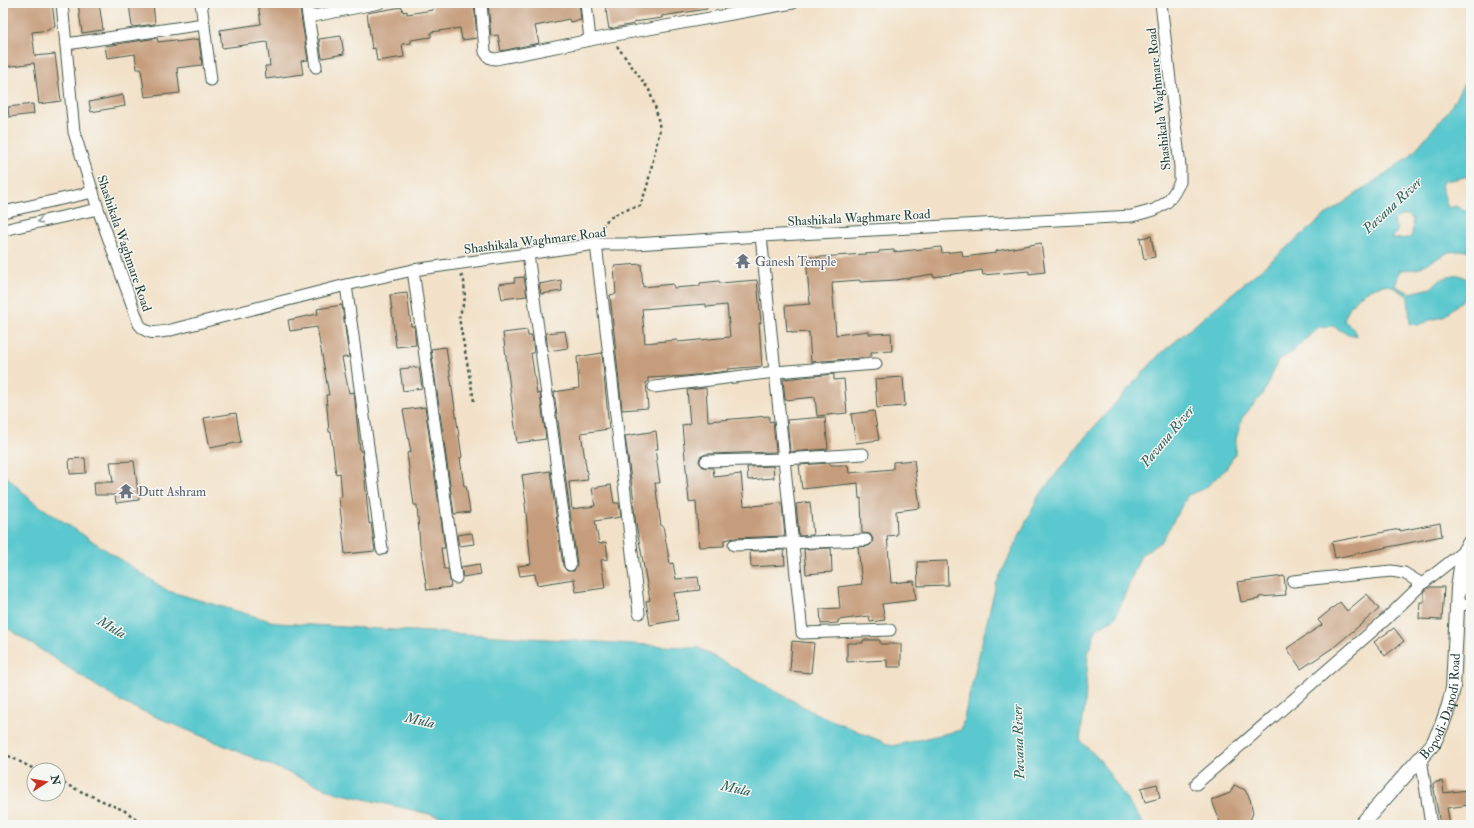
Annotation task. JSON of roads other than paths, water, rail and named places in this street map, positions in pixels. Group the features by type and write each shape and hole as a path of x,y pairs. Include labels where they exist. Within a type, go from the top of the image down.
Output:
{"street":[{"name":"Shashikala Waghmare Road","path":"62,3 74,132 98,209 138,324 144,331 154,333 167,331 346,285 413,270 596,244 635,244 1132,216 1154,210 1167,202 1174,194 1180,182 1180,166 1161,3"},
{"path":"201,3 211,80"},
{"path":"306,3 316,67"},
{"path":"309,17 379,3"},
{"path":"481,3 485,52 491,59 767,5 793,3"},
{"path":"586,3 590,40"},
{"path":"66,44 204,24"},
{"path":"3,212 93,192"},
{"path":"3,230 98,209"},
{"path":"761,236 802,633 890,630"},
{"path":"596,244 639,613"},
{"path":"528,254 570,565"},
{"path":"413,270 456,578"},
{"path":"346,285 382,549"},
{"path":"654,387 775,372 876,364"},
{"path":"706,461 784,459 862,454"},
{"path":"734,545 866,540"},
{"path":"1196,784 1385,620 1422,584 1468,546"},
{"name":"Bopodi-Dapodi Road","path":"1361,825 1421,758 1432,744 1442,725 1453,688 1464,604 1464,588 1461,567 1468,546"},
{"path":"1293,581 1391,571 1404,573 1422,584"},
{"path":"1421,758 1431,825"}],"water":[{"path":"1471,71 1471,176 1444,181 1441,185 1448,208 1455,206 1465,210 1471,216 1471,250 1449,252 1417,269 1400,270 1395,286 1410,293 1431,288 1443,278 1459,275 1471,281 1471,293 1443,317 1418,325 1410,324 1408,296 1386,285 1378,286 1357,298 1346,315 1344,321 1352,327 1357,336 1345,333 1333,326 1319,327 1288,355 1278,360 1268,385 1262,395 1242,418 1236,439 1235,454 1226,469 1205,488 1188,495 1162,541 1141,555 1115,618 1096,629 1088,654 1085,705 1080,740 1099,759 1144,825 477,825 334,792 121,702 3,625 3,473 32,501 168,591 278,623 699,648 813,712 892,746 961,730 996,584 1038,497 1086,436 1158,356 1323,217 1409,157 1449,110","holes":["1409,215 1413,220 1412,235 1409,238 1392,239 1398,229 1393,222 1398,217"]}],"place":[{"name":"Ganesh Temple","path":"743,261"},
{"name":"Dutt Ashram","path":"126,491"}],"water label":[{"name":"Pavana River","path":"1392,205"},
{"name":"Pavana River","path":"1167,436"},
{"name":"Mula","path":"112,627"},
{"name":"Mula","path":"420,720"},
{"name":"Pavana River","path":"1018,742"},
{"name":"Mula","path":"736,788"}]}
